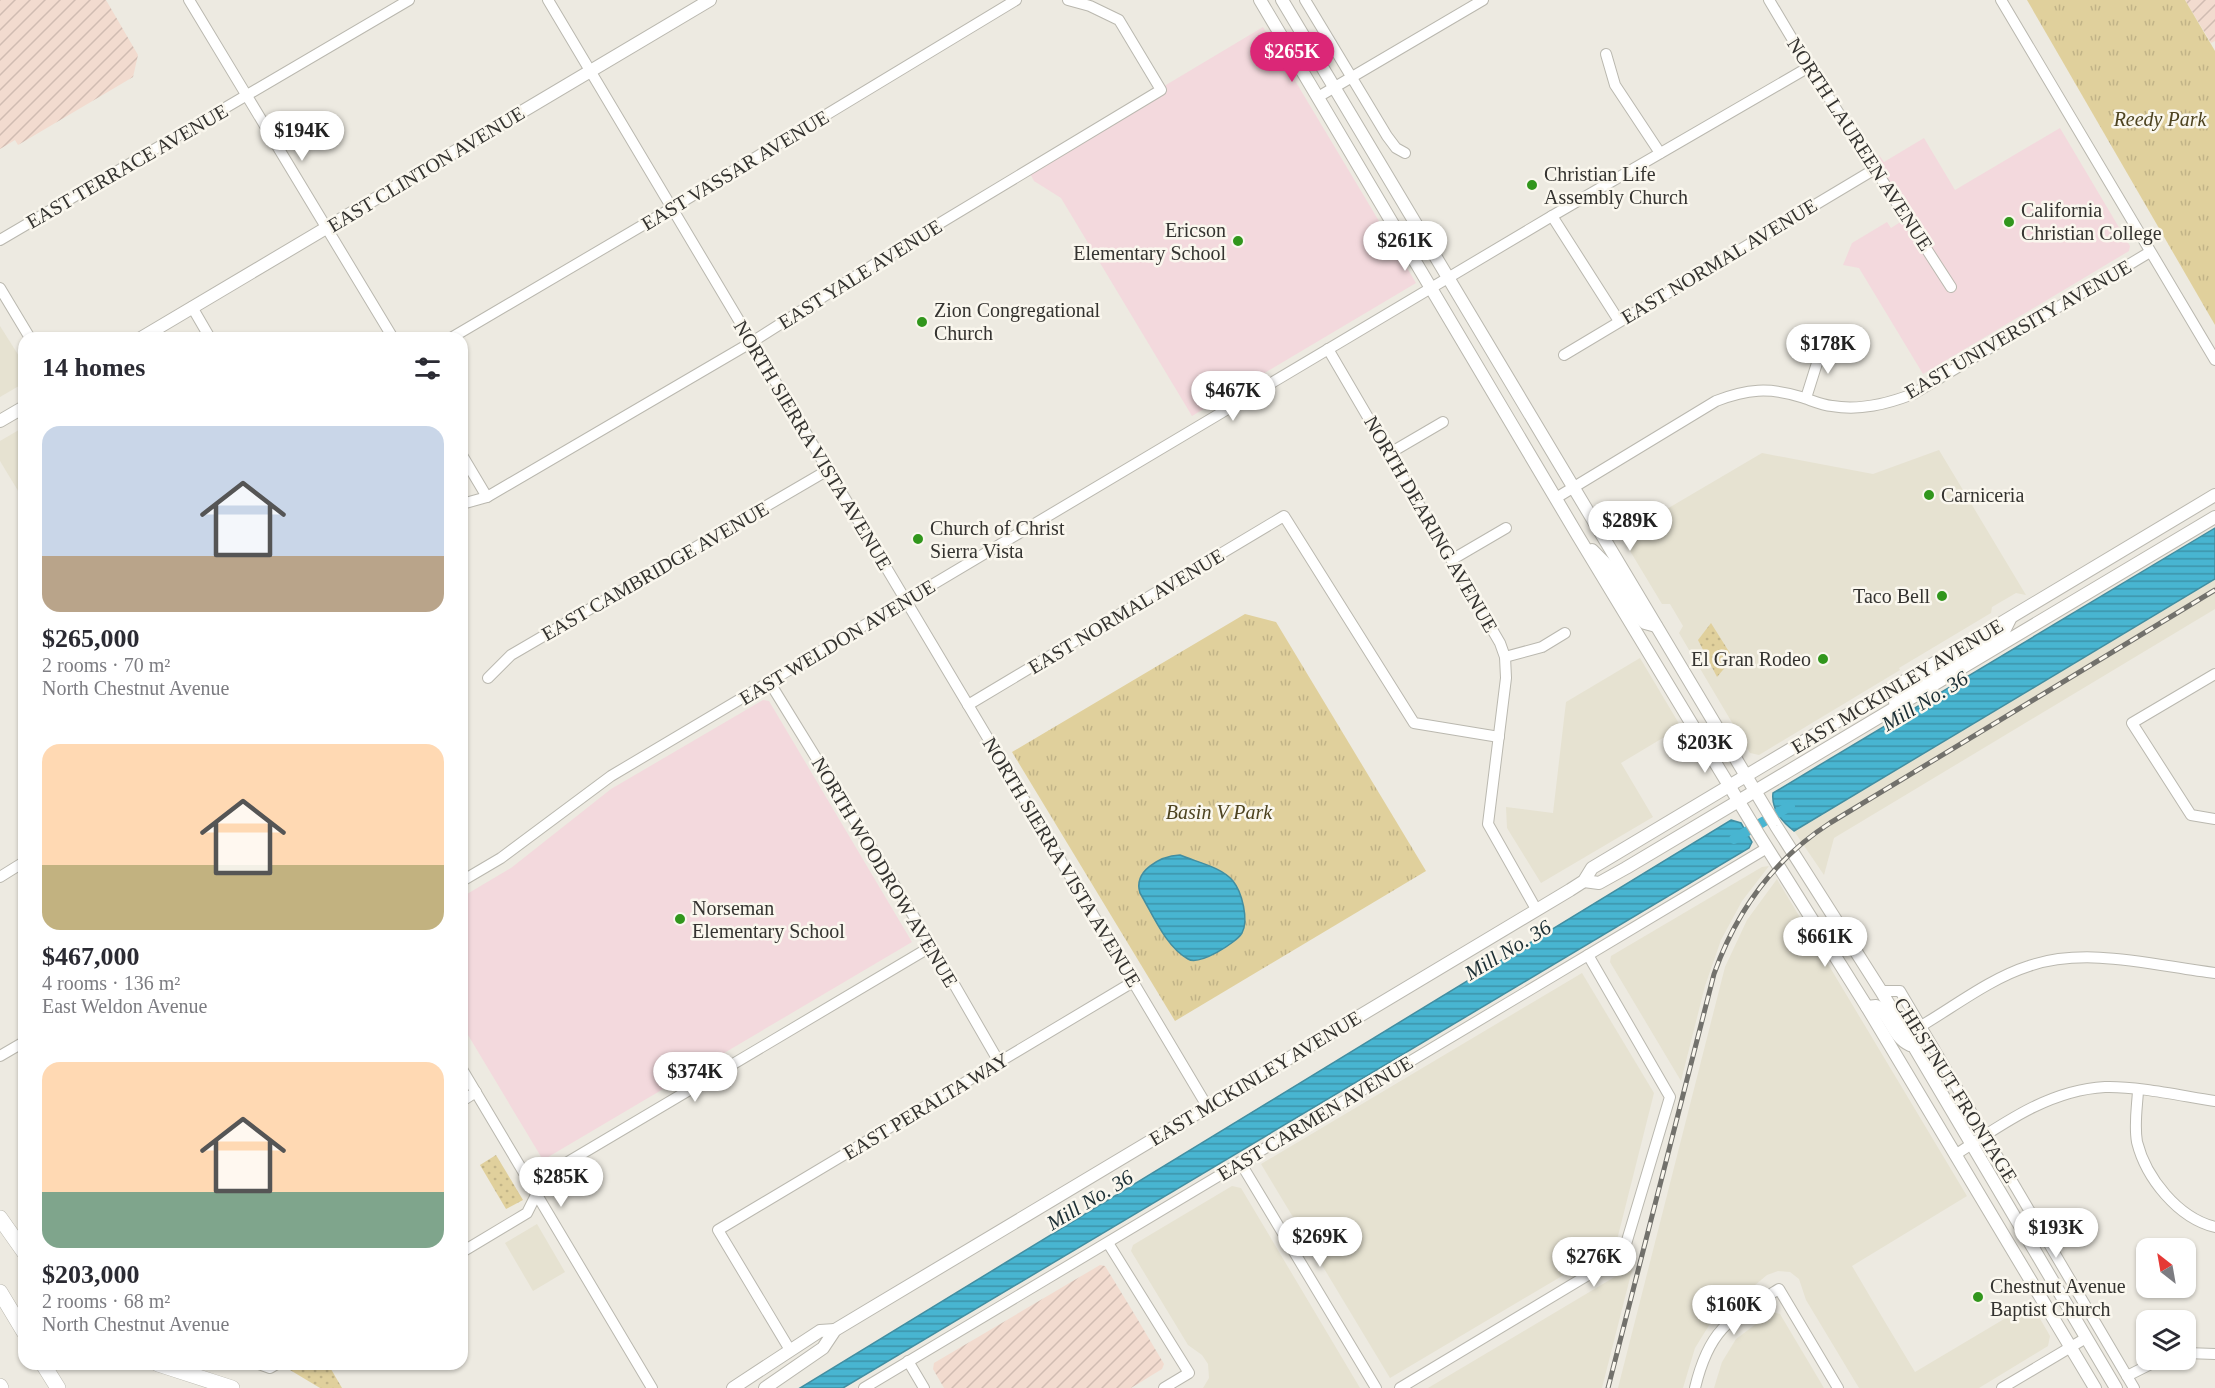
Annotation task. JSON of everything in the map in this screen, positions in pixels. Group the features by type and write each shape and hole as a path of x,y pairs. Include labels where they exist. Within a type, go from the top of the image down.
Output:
{"highway":[{"path":"0,1218 18,1244"},
{"path":"0,1292 18,1322"},
{"path":"47,1370 58,1388"},
{"path":"176,1370 232,1388"}],"main road":[{"name":"EAST CLINTON AVENUE","path":"151,332 710,0"},
{"path":"1260,0 1578,536 1759,835 1867,1007 2095,1388"},
{"path":"1282,0 1755,792 1881,991 2116,1388"},
{"path":"0,421 18,410"},
{"name":"EAST MCKINLEY AVENUE","path":"765,1388 823,1348 835,1330 1584,881 1592,868 2215,495"},
{"name":"EAST MCKINLEY AVENUE","path":"1584,881 1599,883 1872,723 2215,517"},
{"path":"1578,536 1608,566 1639,617 1645,623 1656,626"},
{"path":"1872,723 1909,690 2004,632 2010,623 2010,618"},
{"path":"1767,848 1797,860"},
{"path":"1867,1007 1876,1006 1880,1009 1898,1036 1914,1047"},
{"name":"EAST MCKINLEY AVENUE","path":"733,1388 820,1331 835,1330"}],"street":[{"path":"189,0 389,332"},
{"name":"EAST TERRACE AVENUE","path":"0,240 409,0"},
{"name":"NORTH SIERRA VISTA AVENUE","path":"548,0 1207,1106"},
{"name":"EAST VASSAR AVENUE","path":"461,332 672,208 1016,0"},
{"name":"EAST YALE AVENUE","path":"468,502 487,497 752,342 922,234 1161,90 1119,20 1090,6 1068,0"},
{"path":"1305,0 1391,143 1405,153"},
{"path":"1318,98 1483,0"},
{"name":"NORTH LAUREEN AVENUE","path":"1769,0 1809,68 1951,286"},
{"path":"2001,0 2215,360"},
{"path":"1606,54 1615,85 1660,153"},
{"name":"EAST WELDON AVENUE","path":"468,877 501,858 611,776 1552,216 1809,68"},
{"name":"EAST NORMAL AVENUE","path":"1564,355 1875,169"},
{"path":"1552,216 1619,321"},
{"name":"EAST UNIVERSITY AVENUE","path":"1556,498 1716,401 1740,392 1764,388 1831,406 1849,408 1873,406 1913,394 2150,252"},
{"path":"0,288 26,332"},
{"path":"192,307 207,332"},
{"path":"1806,398 1823,344"},
{"name":"NORTH DEARING AVENUE","path":"1328,349 1496,631 1505,657 1506,678 1488,824 1536,909"},
{"path":"1390,453 1443,422"},
{"path":"468,465 487,497"},
{"name":"EAST CAMBRIDGE AVENUE","path":"488,678 511,655 828,470"},
{"name":"EAST NORMAL AVENUE","path":"968,705 1284,516 1414,723 1499,737"},
{"path":"1453,559 1506,528"},
{"path":"1505,657 1542,647 1565,633"},
{"path":"2215,674 2133,723 2191,815 2215,819"},
{"name":"NORTH WOODROW AVENUE","path":"770,682 932,946 999,1062"},
{"name":"EAST CARMEN AVENUE","path":"864,1388 1767,848"},
{"path":"0,877 18,866"},
{"path":"468,1248 527,1213 546,1175 932,946"},
{"path":"1400,1388 1623,1254 1670,1097 1588,955"},
{"path":"1921,1026 2006,976 2028,966 2056,959 2087,957 2215,973"},
{"name":"EAST PERALTA WAY","path":"790,1350 718,1230 1133,982"},
{"name":"CHESTNUT FRONTAGE","path":"1881,991 1900,991 2134,1388"},
{"path":"0,1056 18,1046"},
{"path":"468,1079 652,1388"},
{"path":"1955,1155 2037,1104 2062,1095 2106,1087 2215,1101"},
{"path":"2138,1091 2135,1125 2138,1143 2145,1161 2169,1201 2185,1215 2215,1227"},
{"path":"468,1097 476,1092"},
{"path":"1240,1162 1376,1388"},
{"path":"1108,1243 1189,1373 1164,1388"},
{"path":"1695,1388 1705,1353 1726,1324 1779,1289 1838,1388"},
{"path":"2002,1388 2086,1338"},
{"path":"2196,1353 2215,1354"},
{"path":"908,1361 924,1388"},
{"path":"2127,1376 2139,1370"}],"shaded area":[{"path":"0,0 106,0 138,55 133,77 18,145 15,140 0,149"},
{"path":"2185,0 2215,0 2215,41 2211,43"},
{"name":"Ericson Elementary School","path":"1263,27 1416,283 1192,416 1061,198 1034,181 1027,168"},
{"path":"2060,128 2130,246 2129,251 1923,374 1859,268 1843,265 1852,243 1887,222 1891,228 1902,221 1881,173 1879,155 1884,162 1924,138 1955,190"},
{"path":"0,326 18,354 18,386 0,397"},
{"path":"18,430 18,491 0,461 0,441"},
{"path":"1939,450 2026,595 2016,593 1992,607 1991,613 1759,755 1750,753 1679,633 1683,626 1670,604 1662,604 1621,536 1762,453 1873,474"},
{"path":"2215,579 2215,609 1834,838 1824,875 1794,831"},
{"path":"1640,658 1681,727 1621,763 1653,817 1541,883 1507,828 1506,807 1553,813 1566,702"},
{"name":"Norseman Elementary School","path":"763,700 769,701 912,942 543,1160 468,1035 468,893 511,868 611,789"},
{"path":"1769,866 1742,901 1721,940 1705,986 1681,1081 1610,962 1611,956 1762,867"},
{"path":"1777,879 1967,1196 1852,1266 1885,1322 1915,1372 2031,1303 2050,1336 2048,1346 1979,1388 1859,1388 1806,1300 1799,1279 1790,1272 1778,1271 1767,1275 1711,1322 1695,1348 1683,1388 1618,1388 1725,967 1747,920"},
{"path":"1582,973 1654,1093 1616,1244 1390,1378 1261,1164"},
{"path":"1232,1186 1241,1188 1360,1388 1203,1388 1209,1378 1208,1364 1202,1355 1188,1345 1131,1251 1133,1245"},
{"path":"537,1224 565,1272 533,1291 505,1243"},
{"path":"1100,1265 1105,1266 1135,1315 1164,1364 1162,1369 1131,1388 944,1388 933,1369 934,1363"},
{"path":"1633,1266 1602,1388 1428,1388 1529,1328"},
{"path":"1772,1312 1780,1314 1824,1388 1714,1388 1722,1362 1736,1339"}],"green space":[{"name":"Reedy Park","path":"2027,0 2185,0 2215,51 2215,325"},
{"name":"Basin V Park","path":"1245,614 1276,622 1426,871 1175,1021 1012,752"},
{"path":"1711,623 1733,658 1717,677 1698,640"},
{"path":"496,1155 523,1200 506,1209 480,1165"},
{"path":"290,1370 332,1370 342,1388 320,1388"}],"water":[{"path":"2215,528 2215,579 1794,831 1778,814 1773,793"},
{"path":"1731,820 1741,823 1752,842 1749,848 843,1388 800,1388"},
{"path":"1180,855 1216,868 1228,876 1236,886 1244,906 1245,921 1242,933 1225,947 1200,959 1188,959 1173,947 1140,893 1140,878 1150,866 1164,858"}],"waterway":[{"name":"Mill No. 36","path":"1734,839 1790,806"}],"railway":[{"path":"1608,1388 1714,974 1734,929 1759,889 1791,853 1830,823 2215,590"}],"place":[{"name":"Christian Life Assembly Church","path":"1532,185"},
{"name":"California Christian College","path":"2009,222"},
{"name":"Ericson Elementary School","path":"1238,241"},
{"name":"Zion Congregational Church","path":"922,322"},
{"name":"Carniceria","path":"1929,495"},
{"name":"Church of Christ Sierra Vista","path":"918,539"},
{"name":"Taco Bell","path":"1942,596"},
{"name":"El Gran Rodeo","path":"1823,659"},
{"name":"Norseman Elementary School","path":"680,919"},
{"name":"Chestnut Avenue Baptist Church","path":"1978,1297"}]}
